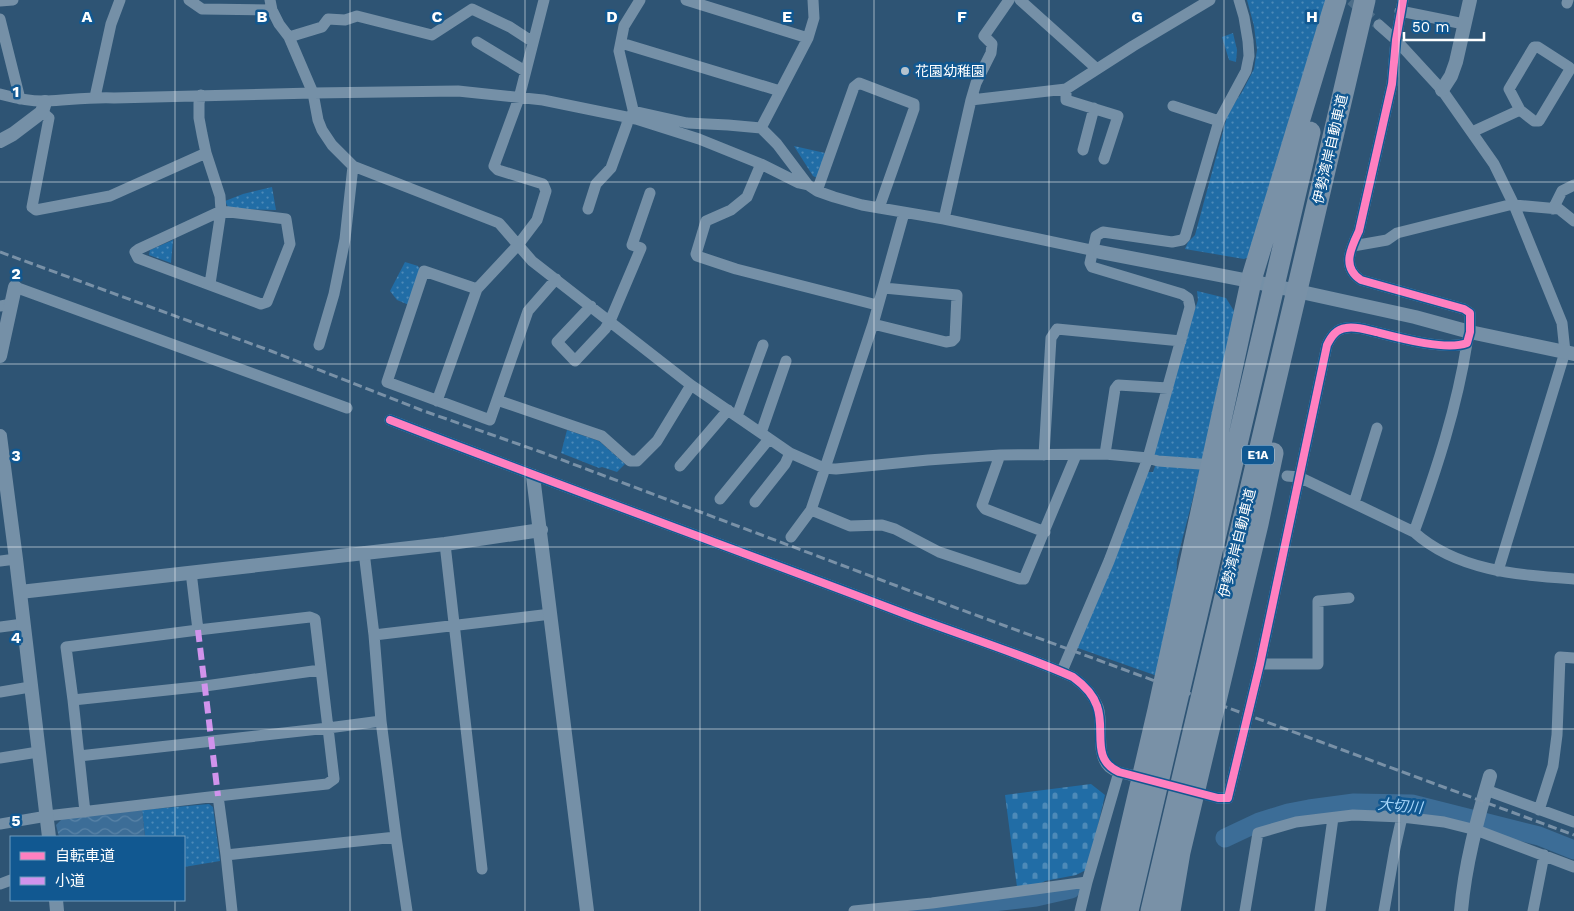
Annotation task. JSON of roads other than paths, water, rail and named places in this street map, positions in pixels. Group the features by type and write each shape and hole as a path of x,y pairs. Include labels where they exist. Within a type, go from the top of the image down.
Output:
{"highway":[{"path":"1111,911 1158,710 1252,276 1336,0"},
{"name":"伊勢湾岸自動車道","path":"1128,911 1341,0"},
{"name":"伊勢湾岸自動車道","path":"1151,911 1211,649 1365,0"},
{"path":"1170,911 1180,852 1258,524 1290,366 1294,304"}],"street":[{"path":"0,1 13,0"},
{"path":"95,97 111,24 120,0"},
{"path":"189,0 202,9 271,5 279,24 289,37 313,93 318,120 322,130 332,145 353,166 498,223 532,260 556,279 691,385 790,453 824,468 836,469 1000,455 1105,454 1209,464"},
{"path":"438,401 477,289 518,245 537,220 546,191 543,184 498,170 494,166 519,98 544,0"},
{"path":"588,209 596,184 611,168 632,116 619,51 624,26 640,0"},
{"path":"686,0 808,38"},
{"path":"760,128 808,38 814,18 813,0"},
{"path":"944,219 976,82 991,53 992,44 984,36 1009,0"},
{"path":"1020,0 1097,70"},
{"path":"972,100 1066,89 1097,70 1190,4 1210,0"},
{"path":"1062,672 1108,561 1153,460 1168,388 1190,307 1186,295 1092,268 1090,263 1096,251 1096,236 1103,232 1172,242 1182,240 1188,232 1219,121 1246,72 1249,56 1244,17 1239,0"},
{"path":"1442,90 1451,76 1456,62 1470,0"},
{"path":"1414,532 1456,399 1469,338 1470,313 1464,309 1360,280 1350,268 1349,261 1359,231 1390,92 1402,5 1464,24"},
{"path":"289,37 322,27 328,18 345,20 358,16 432,35 472,9 510,28 532,42"},
{"path":"0,19 20,99"},
{"path":"1379,25 1396,40 1442,90 1494,164 1513,204 1562,323 1570,353 1498,571"},
{"path":"477,42 525,71"},
{"path":"621,43 780,92"},
{"path":"1534,47 1538,47 1568,67 1569,71 1538,120 1534,121 1520,110 1509,89 1534,47"},
{"path":"812,188 854,87 859,83 914,104 914,109 880,208"},
{"path":"1066,89 1066,100 1118,116 1104,158"},
{"path":"0,94 43,107 95,97 313,93 458,92 543,100 632,116 687,123 728,124 760,128 777,144 812,188"},
{"path":"201,95 199,118 206,153 220,196 221,212 210,284"},
{"path":"1173,106 1219,121"},
{"path":"43,107 49,118 32,207 36,210 110,196 206,153"},
{"path":"0,141 13,134 43,107"},
{"path":"1083,150 1094,108"},
{"path":"1472,132 1520,110"},
{"path":"632,116 699,139 761,164 834,198 1260,283 1415,317 1469,338 1570,353"},
{"path":"761,164 747,197 731,210 706,221 697,256 736,269 877,305"},
{"path":"319,345 340,267 353,166"},
{"path":"1552,209 1562,191 1574,185"},
{"path":"591,306 557,342 575,361 605,329 610,321 641,248 632,245 650,193"},
{"path":"1353,246 1387,240 1397,233 1513,204 1559,209 1574,221"},
{"path":"221,212 286,219 290,244 265,304 138,258 135,252 221,212"},
{"path":"791,538 811,510 873,324 904,213"},
{"path":"477,289 424,271 387,382 490,420 528,311 556,279"},
{"path":"0,356 5,305 14,287 347,408"},
{"path":"873,324 946,342 952,341 955,338 957,295 884,288"},
{"path":"1218,798 1228,798 1260,664 1327,345 1336,332 1347,327 1398,338 1444,345 1459,346 1469,338"},
{"path":"1044,455 1051,338 1057,329 1181,341"},
{"path":"680,466 732,413 763,345"},
{"path":"720,499 765,436 786,361"},
{"path":"497,400 602,436 630,461 637,461 658,440 691,385"},
{"path":"1105,454 1115,389 1118,385 1168,388"},
{"path":"390,420 534,476 1074,677 1082,683 1098,707 1102,756 1109,767 1135,776"},
{"path":"1354,503 1377,428"},
{"path":"0,436 4,495 16,559 49,836"},
{"path":"755,502 785,464 790,453"},
{"path":"1000,455 982,505 985,509 1045,532"},
{"path":"811,510 850,526 882,525 895,529 939,552 1024,579 1076,455"},
{"path":"534,476 587,911"},
{"path":"1286,476 1299,477 1354,503 1414,532 1424,541 1465,562 1498,571 1528,576 1574,579"},
{"path":"20,592 445,544 541,530"},
{"path":"445,544 482,869"},
{"path":"364,552 374,635 381,721 407,911"},
{"path":"0,561 16,559"},
{"path":"191,572 198,630"},
{"path":"1260,664 1318,664 1318,601 1349,598"},
{"path":"374,635 551,614"},
{"path":"0,824 47,816 85,812 218,796 327,784 334,779 315,619 310,617 66,647 85,812"},
{"path":"0,628 23,624"},
{"path":"1539,810 1553,766 1558,735 1560,656 1574,658"},
{"path":"73,700 204,686 320,670"},
{"path":"0,692 30,687"},
{"path":"79,756 381,721"},
{"path":"0,758 38,752"},
{"path":"1080,911 1119,772"},
{"path":"1461,911 1463,889 1477,823 1488,783 1539,810 1574,822"},
{"path":"218,796 232,911"},
{"path":"1245,911 1258,833 1296,822 1353,815 1477,823 1544,855 1574,866"},
{"path":"1384,911 1394,848 1402,817"},
{"path":"1320,911 1333,818"},
{"path":"226,855 396,836"},
{"path":"1533,911 1544,855"},
{"path":"854,911 932,903 1087,882"}],"water":[{"path":"142,810 145,836 59,836 56,825 63,818"}],"waterway":[{"name":"大切川","path":"1225,838 1259,822 1309,809 1354,803 1412,804 1539,836 1574,850"},
{"name":"大切川","path":"918,911 1036,897 1071,889"}],"tunnel":[{"path":"1351,0 1379,25"},
{"path":"1190,791 1218,798"}],"railway":[{"path":"0,252 271,351 421,410 541,452 913,592 1574,835"}],"place":[{"name":"花園幼稚園","path":"905,71"}]}
